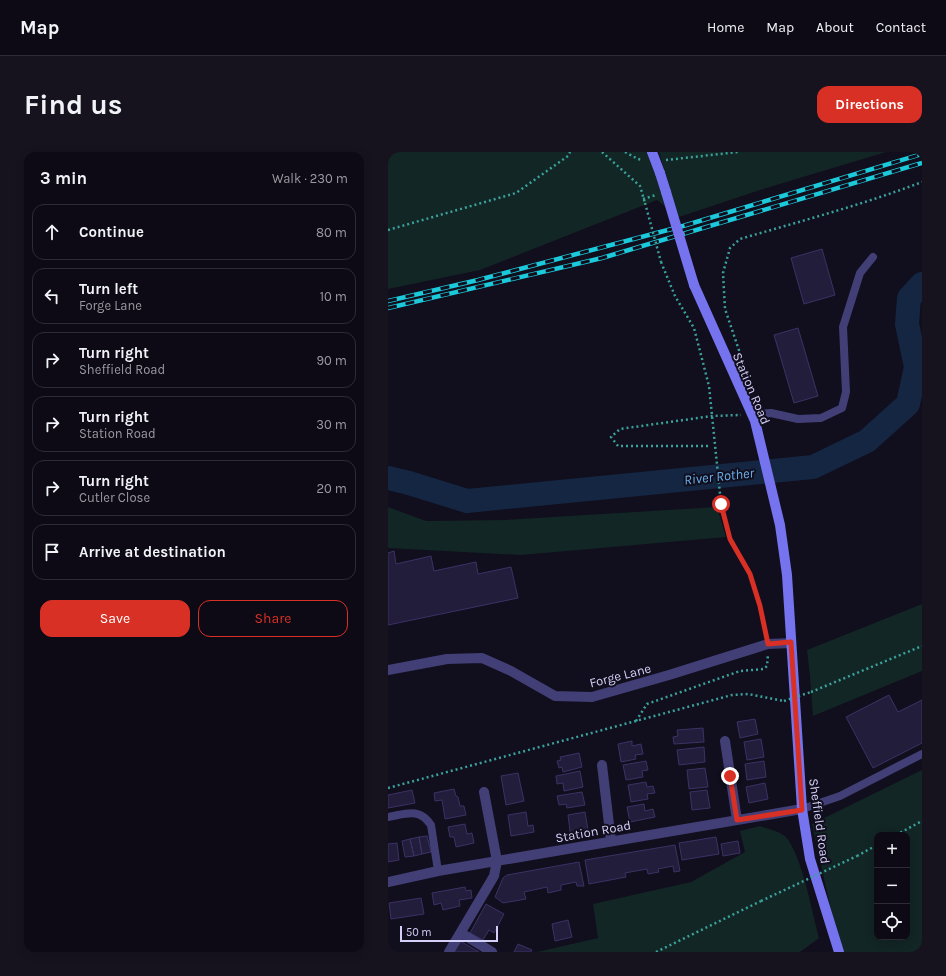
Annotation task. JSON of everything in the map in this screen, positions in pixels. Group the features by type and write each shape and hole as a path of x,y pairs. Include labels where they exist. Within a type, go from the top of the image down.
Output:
{"main road":[{"name":"Station Road","path":"648,156 660,173 694,285 754,421 780,525 787,575 791,642"},
{"name":"Sheffield Road","path":"791,642 802,810 810,859 839,952"}],"street":[{"name":"Forge Lane","path":"388,670 447,659 482,658 511,671 555,696 592,697 669,676 768,644 791,642"},
{"path":"725,741 737,820"},
{"path":"602,765 611,841"},
{"path":"448,952 461,933 494,876 498,861 484,792"},
{"name":"Station Road","path":"388,882 438,871 802,810"},
{"path":"461,933 492,952"}],"lane":[{"path":"751,414 771,413 798,418 821,418 842,408 846,392 843,327 860,273 873,257"},
{"path":"802,810 840,796 922,754"},
{"path":"388,817 414,812 420,814 428,820 431,826 438,871"}],"path":[{"path":"388,230 516,193 568,156 570,152"},
{"path":"602,152 640,186 661,262 674,296 694,328 709,386 721,504 730,539 750,574 760,606 768,644 767,666 764,669 740,671 647,704 636,722"},
{"path":"625,152 638,159 648,156"},
{"path":"659,160 738,152"},
{"path":"744,366 725,309 723,273 730,248 740,239 825,215 922,182"},
{"path":"708,446 618,446 611,437 620,429 712,416 751,414"},
{"path":"388,788 732,695 754,695 784,701 810,692 922,646"},
{"path":"902,832 922,821"},
{"path":"656,952 874,847"}],"green space":[{"path":"388,152 648,152 660,173 677,212 659,152 886,152 763,189 679,217 657,200 480,270 388,289"},
{"path":"388,507 426,521 504,520 717,507 726,537 521,555 388,548"},
{"path":"922,604 922,671 813,716 807,650"},
{"path":"922,770 922,952 844,952 831,910 812,824"},
{"path":"760,826 786,837 792,846 802,870 819,938 800,952 537,952 598,938 593,904 691,882 745,852 740,831"}],"building":[{"path":"822,249 835,295 804,304 791,258"},
{"path":"798,328 818,396 794,403 774,335"},
{"path":"394,551 396,564 431,556 434,571 476,562 478,574 511,567 518,598 388,625 388,553"},
{"path":"889,695 898,712 922,700 922,743 873,768 846,717"},
{"path":"755,719 758,734 740,738 737,722"},
{"path":"703,728 704,742 674,744 673,737 678,736 677,730"},
{"path":"761,739 764,757 747,760 744,742"},
{"path":"632,741 632,746 641,744 643,754 635,755 636,759 621,762 618,744"},
{"path":"704,747 705,762 679,765 677,750"},
{"path":"579,753 582,767 563,772 562,767 559,768 557,761 561,760 560,757"},
{"path":"646,761 648,770 642,771 643,777 626,780 623,765"},
{"path":"764,761 766,777 747,780 745,764"},
{"path":"705,768 708,787 689,789 687,770"},
{"path":"580,771 583,787 564,791 563,783 557,784 556,776"},
{"path":"518,773 524,801 506,805 501,776"},
{"path":"646,782 647,787 653,786 655,793 647,794 648,799 631,802 628,785"},
{"path":"765,783 768,799 749,803 746,787"},
{"path":"454,789 460,806 464,806 466,815 445,819 442,800 435,801 434,793"},
{"path":"412,790 415,803 388,808 388,795"},
{"path":"707,790 710,808 692,810 690,792"},
{"path":"582,792 585,805 567,808 566,804 559,805 557,796"},
{"path":"644,804 645,811 653,809 655,817 630,822 627,807"},
{"path":"526,812 528,826 533,825 534,832 511,836 508,815"},
{"path":"585,812 589,836 571,839 568,815"},
{"path":"465,824 467,834 472,833 474,843 456,847 454,837 450,837 448,827"},
{"path":"427,836 431,852 422,854 419,837"},
{"path":"419,837 422,854 414,856 410,839"},
{"path":"716,837 719,854 682,860 679,843"},
{"path":"410,839 414,856 405,857 402,841"},
{"path":"738,841 740,853 723,856 721,844"},
{"path":"397,843 399,860 388,862 388,844"},
{"path":"675,845 680,871 674,872 673,866 658,869 659,872 648,874 647,869 625,873 626,877 589,884 585,860"},
{"path":"579,862 584,886 577,886 576,882 561,885 561,890 548,893 547,887 524,892 526,899 503,903 495,897 503,878 507,875"},
{"path":"465,887 466,891 471,890 472,898 459,900 460,906 443,910 441,903 434,905 432,893"},
{"path":"421,898 424,914 391,919 389,903"},
{"path":"486,904 504,914 494,933 489,930 483,940 470,933"},
{"path":"568,920 572,937 555,941 552,924"},
{"path":"460,941 479,952 453,952"},
{"path":"518,944 532,950 531,952 514,952"}],"waterway":[{"name":"River Rother","path":"388,478 467,501 813,467 867,441 908,404 916,367 907,324 909,298 922,284"}],"railway":[{"path":"388,301 478,280 683,226 922,154"},
{"path":"388,308 602,258 922,163"}],"route":[{"path":"721,504 730,539 750,574 760,606 768,644 791,642 802,810 737,820 730,776"}]}
